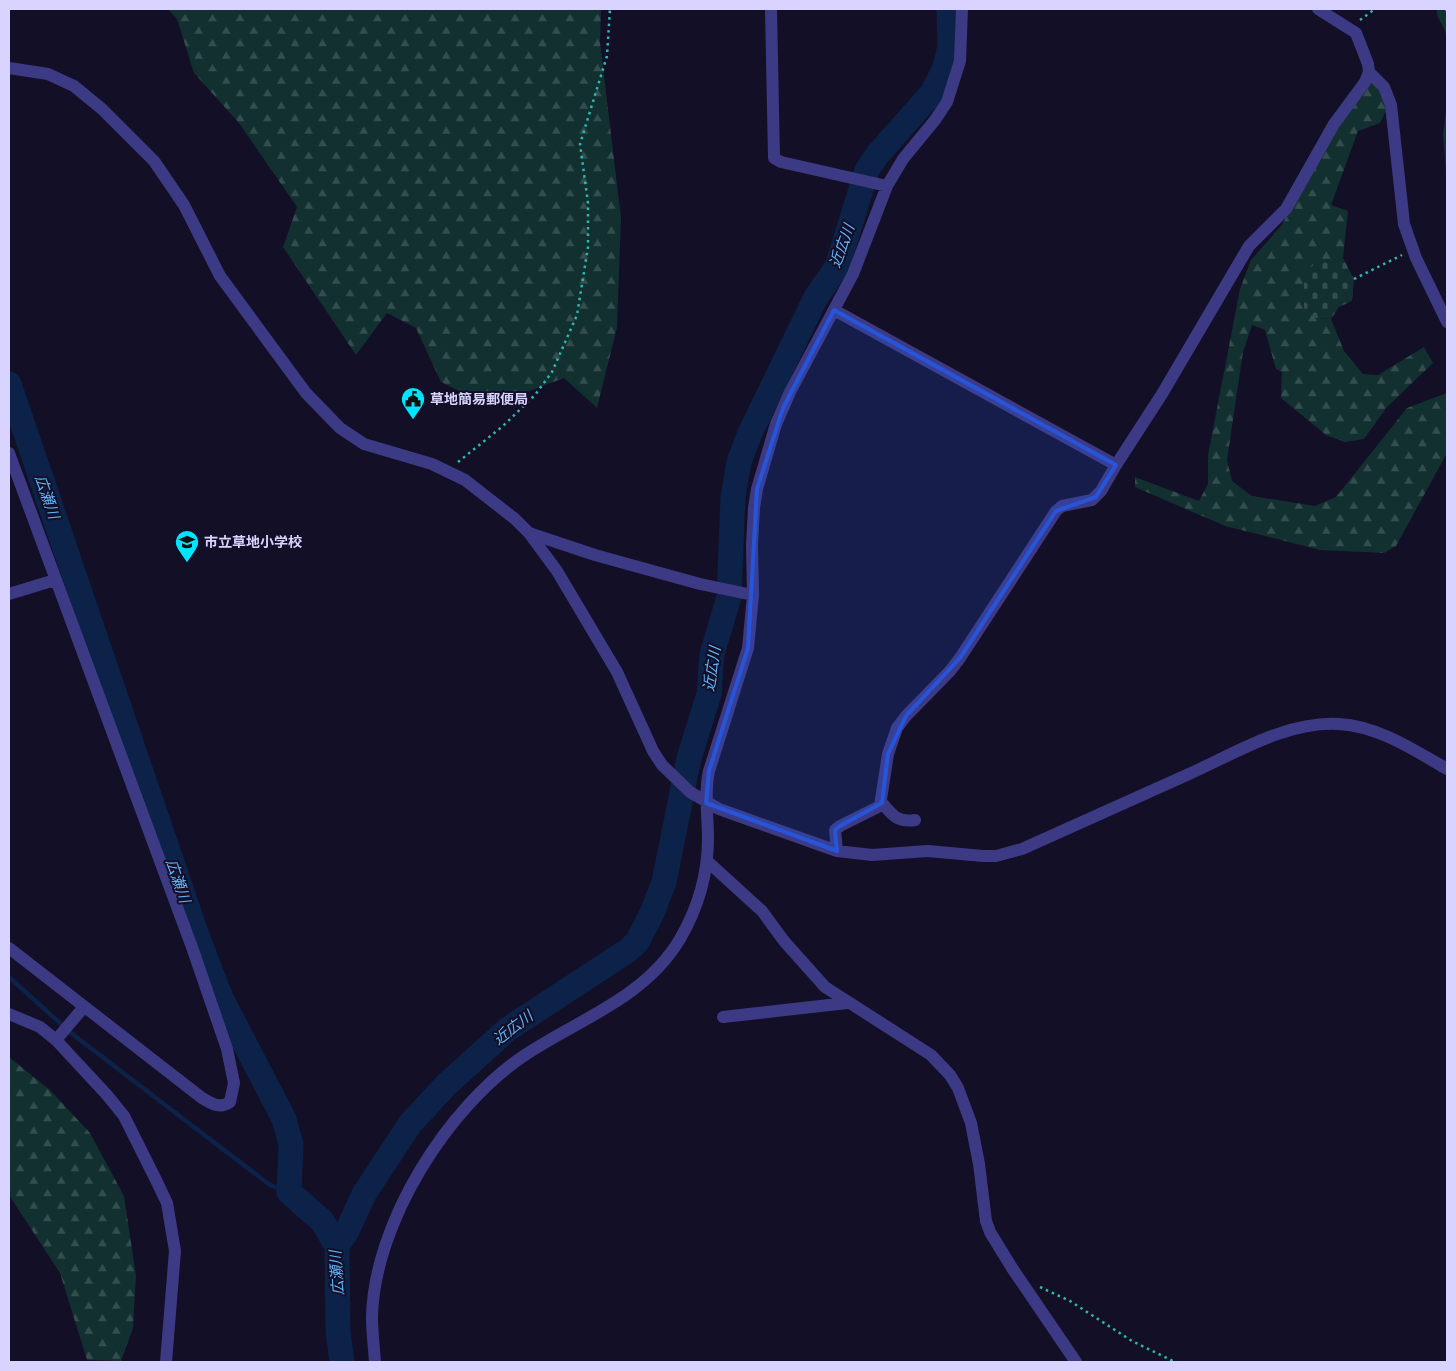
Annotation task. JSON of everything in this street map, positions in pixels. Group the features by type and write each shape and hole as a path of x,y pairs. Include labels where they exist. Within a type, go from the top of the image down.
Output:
{"street":[{"path":"771,9 774,158 781,162 882,185"},
{"path":"376,1362 372,1316 383,1254 403,1203 435,1145 470,1103 507,1068 553,1038 623,998 654,972 680,940 691,918 704,879 707,861 706,803 709,771 748,648 753,595 752,527 757,489 763,466 786,400 853,274 882,185 935,120 950,93 960,62 962,9"},
{"path":"1318,9 1348,26 1356,33 1360,40 1369,72 1384,88 1391,105 1397,146 1404,224 1413,250 1447,322"},
{"path":"9,68 48,74 74,86 102,109 154,161 184,205 220,276 306,394 324,414 364,444 447,470 486,496 529,533 557,570 617,672 647,740 662,765 675,779 706,803 837,851 872,855 928,851 982,856 1008,853 1285,732 1318,724 1357,727 1384,735 1447,769"},
{"path":"837,851 835,830 876,809 882,803 890,747 897,728 960,658 1056,511 1062,506 1087,502 1096,497 1151,412 1249,246 1286,209 1334,124 1365,82 1369,72"},
{"path":"834,310 1116,465"},
{"path":"9,453 193,950 224,1040 234,1083 230,1102 225,1106 210,1103 83,1008 9,948"},
{"path":"529,533 595,555 700,584 753,595"},
{"path":"9,594 55,580"},
{"path":"882,803 894,818 908,821 915,820"},
{"path":"707,861 762,911 784,941 825,987 931,1055 950,1075 958,1088 971,1123 979,1164 986,1221 994,1238 1021,1281 1076,1362"},
{"path":"723,1016 847,1002"},
{"path":"56,1040 83,1008"},
{"path":"9,1014 40,1027 56,1040 107,1094 124,1116 167,1203 175,1259 166,1362"}],"path":[{"path":"447,470 503,426 535,395 552,372 577,315 588,247 588,203 580,144 607,56 610,9"},
{"path":"1348,26 1375,9"},
{"path":"1354,279 1413,250"},
{"path":"1021,1281 1048,1289 1132,1341 1175,1362"}],"highlighted area":[{"path":"834,310 1116,465 1096,497 1056,511 960,658 906,716 888,754 882,803 835,830 837,851 706,803 709,771 748,648 757,489 783,408"}],"green space":[{"path":"168,9 601,9 600,42 621,218 617,327 597,408 564,378 490,406 441,382 416,328 387,313 356,355 283,247 297,207 239,123 194,73 177,19"},
{"path":"1437,9 1447,9 1447,47 1444,28 1437,15"},
{"path":"1373,81 1393,96 1380,123 1358,131 1331,205 1348,211 1343,258 1333,263 1328,260 1304,270 1315,318 1331,319 1344,351 1363,374 1378,375 1424,347 1433,363 1387,407 1364,439 1345,442 1326,435 1281,398 1282,372 1276,369 1265,330 1252,325 1243,352 1227,460 1232,481 1252,496 1315,506 1336,497 1407,408 1447,393 1447,453 1396,546 1384,553 1320,550 1225,526 1135,487 1135,477 1199,501 1208,484 1208,455 1240,289 1251,260 1281,226 1348,111"},
{"path":"1447,104 1447,185 1443,134"},
{"path":"1343,258 1354,279 1352,301 1339,307 1331,319 1315,318 1304,308 1304,270 1328,260 1333,263"},
{"path":"9,1057 50,1090 90,1133 124,1196 136,1276 133,1328 121,1361 87,1360 60,1273 9,1195"}],"waterway":[{"name":"近広川","path":"337,1246 347,1231 364,1194 410,1124 446,1085 508,1029 627,951 637,942 652,913 664,882 689,758 709,694 712,654 729,597 733,497 739,462 750,433 816,297 837,267 867,170 878,154 932,93 944,70 950,47 949,9"},
{"name":"広瀬川","path":"9,384 195,930 221,998 284,1119 291,1145 289,1192 322,1221 337,1246 338,1331 342,1362"},
{"path":"9,977 71,1033 270,1185 289,1192"}],"place":[{"name":"草地簡易郵便局","path":"413,420"},
{"name":"市立草地小学校","path":"187,563"}]}
